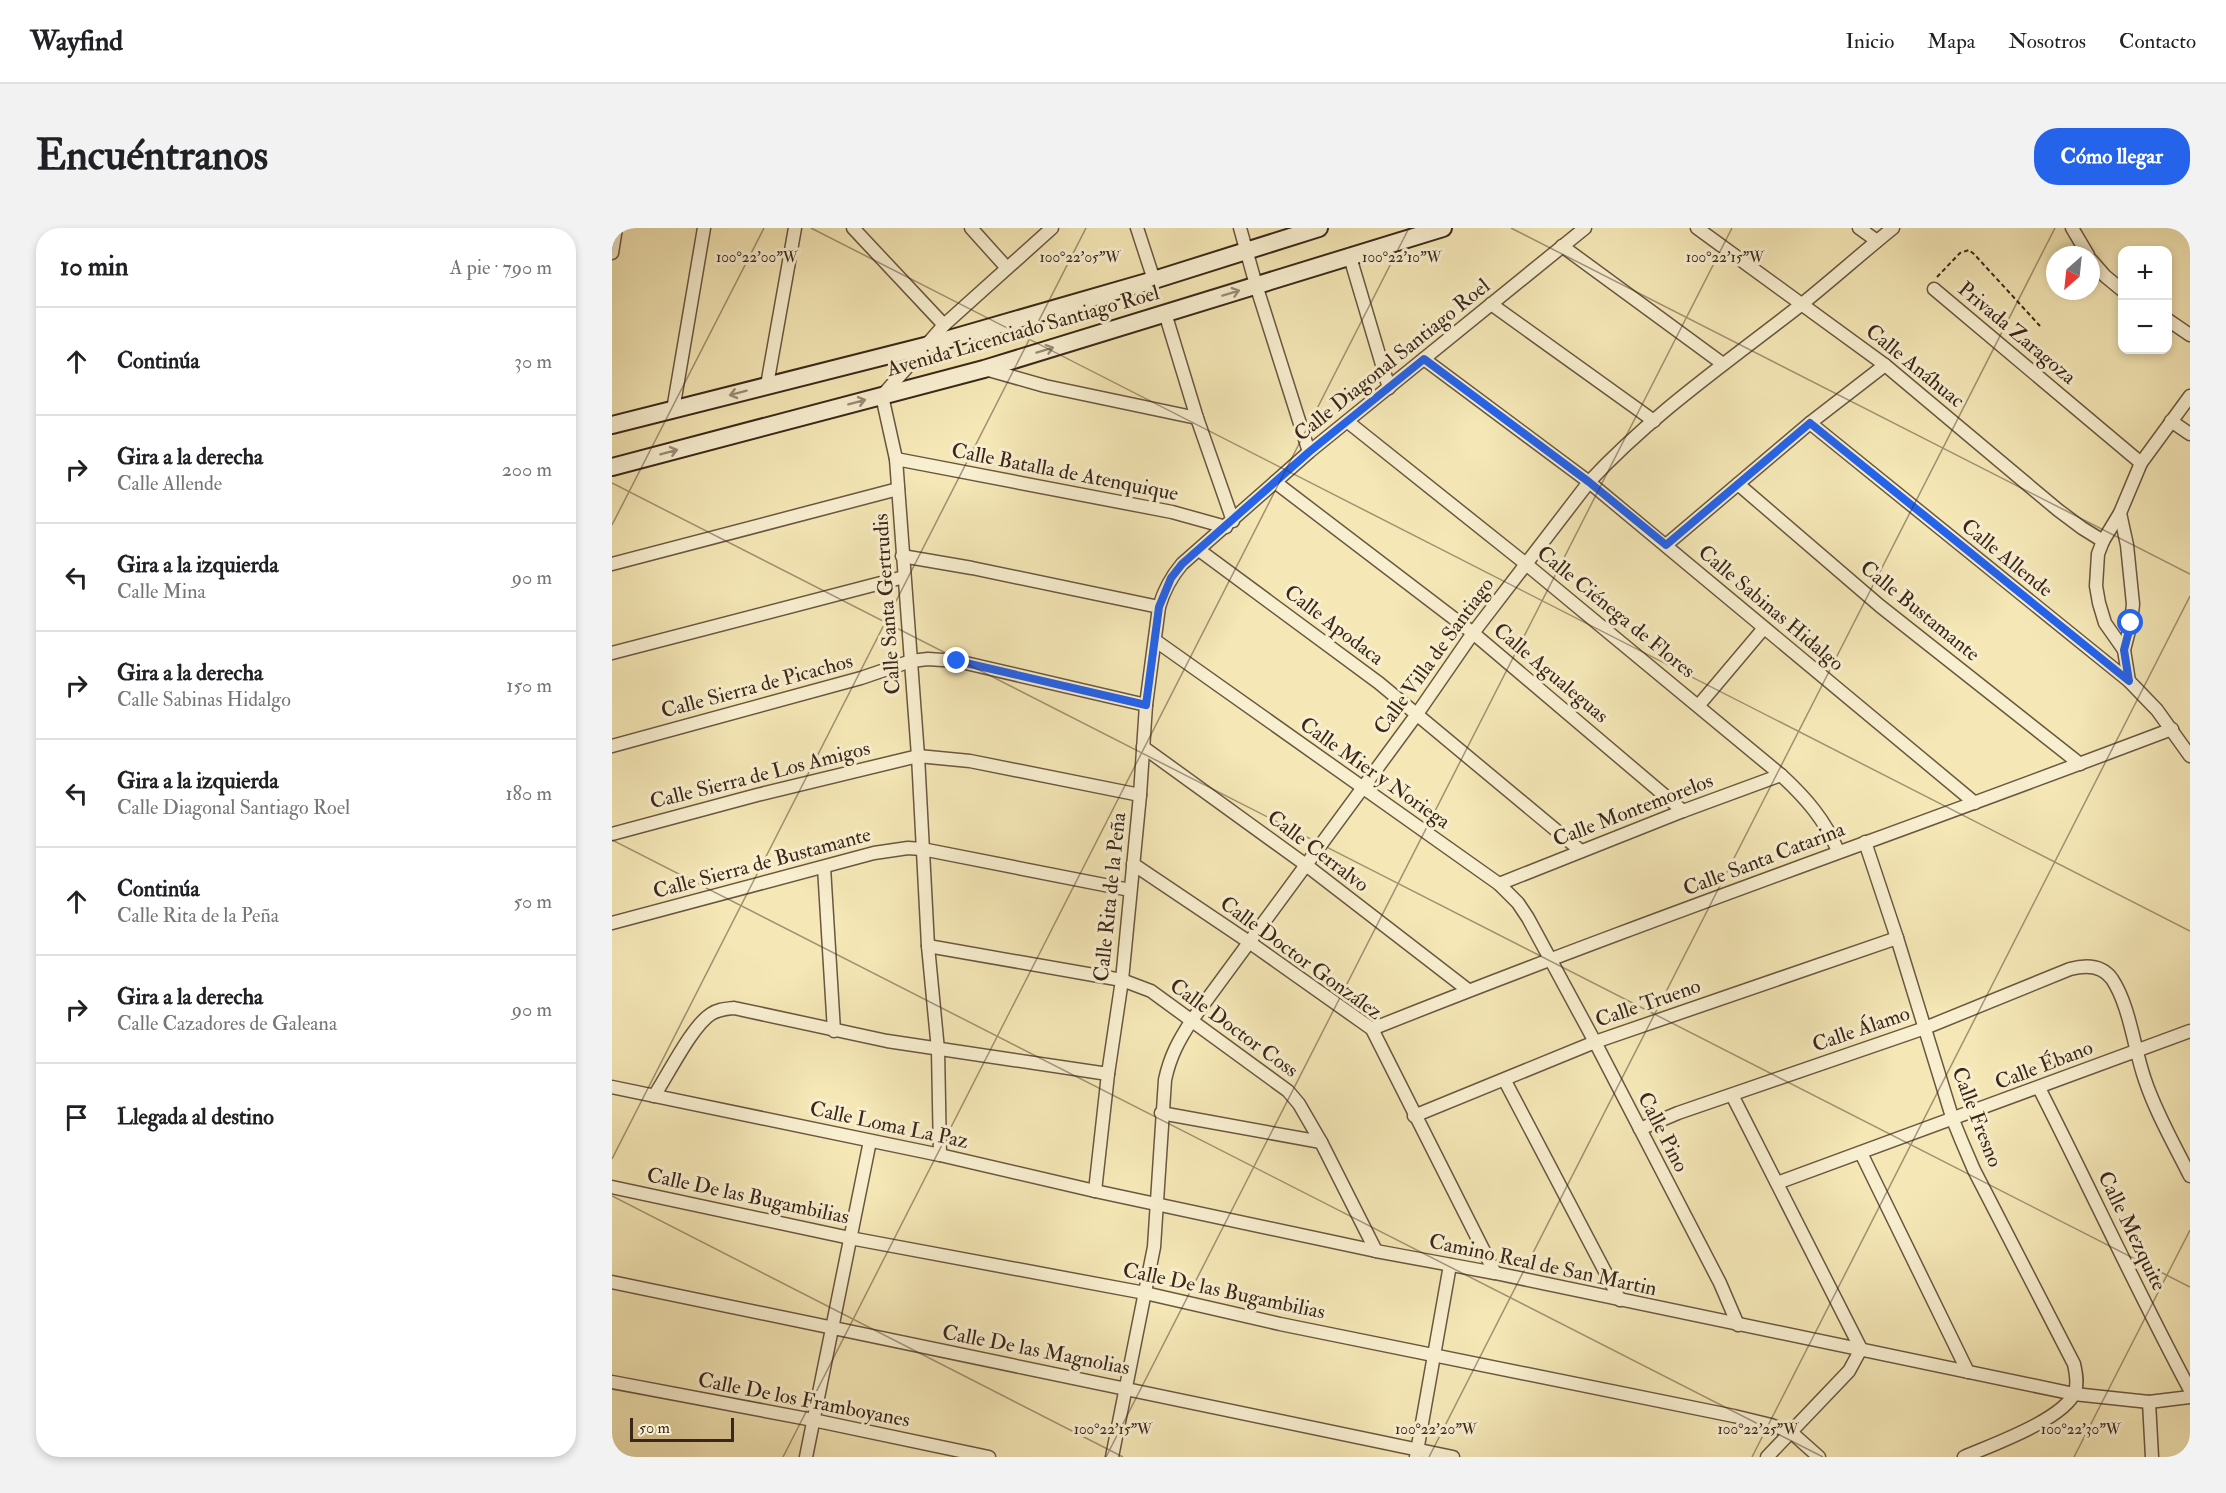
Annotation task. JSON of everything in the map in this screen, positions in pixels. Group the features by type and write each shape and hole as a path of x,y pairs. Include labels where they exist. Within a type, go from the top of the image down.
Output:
{"street":[{"path":"612,253 616,228"},
{"path":"673,410 704,228"},
{"path":"767,385 795,228"},
{"path":"853,228 944,325"},
{"path":"971,228 1007,268"},
{"path":"882,396 944,325 1052,228"},
{"path":"1137,228 1154,280"},
{"path":"1240,228 1309,452"},
{"name":"Avenida Licenciado Santiago Roel","path":"612,425 925,346 1154,280 1319,228"},
{"name":"Avenida Licenciado Santiago Roel","path":"612,467 984,369 1443,228"},
{"name":"Calle Diagonal Santiago Roel","path":"1159,607 1171,578 1182,564 1309,452 1585,228"},
{"name":"Calle Anáhuac","path":"1697,228 1885,365 2058,510 2103,541"},
{"path":"1859,228 1877,241"},
{"name":"Calle Villa de Santiago","path":"1112,1457 1154,1247 1161,1113 1169,1061 1175,1045 1417,714 1473,633 1589,482 1607,462 1654,421 1893,228"},
{"path":"2072,228 2083,246"},
{"path":"1562,246 1723,364"},
{"path":"1350,257 1389,388"},
{"path":"2100,270 2118,287"},
{"name":"Privada Zaragoza","path":"1934,289 2141,463"},
{"path":"1491,304 1654,421"},
{"path":"1165,313 1229,524"},
{"path":"2172,323 2190,335"},
{"name":"Calle Sabinas Hidalgo","path":"1424,359 1589,482 1975,803"},
{"path":"1666,545 1810,423 1885,365"},
{"path":"984,369 1045,386 1197,418"},
{"name":"Calle Santa Gertrudis","path":"882,396 896,459 918,756 928,946 938,1050 940,1155"},
{"path":"2124,650 2105,623 2099,603 2096,568 2098,554 2120,513 2141,463 2190,396"},
{"path":"2171,421 2190,434"},
{"name":"Calle Ciénega de Flores","path":"1348,422 1699,705 1781,775 1820,816 1838,851"},
{"name":"Calle Allende","path":"1810,423 2129,681 2146,697 2172,729"},
{"name":"Calle Batalla de Atenquique","path":"896,459 1229,524"},
{"name":"Calle Agualeguas","path":"1275,482 1473,633 1683,811"},
{"name":"Calle Bustamante","path":"1738,484 1880,606 2080,764"},
{"path":"612,564 898,489"},
{"path":"2120,513 2127,544 2133,604 2124,650 2129,681"},
{"name":"Calle Apodaca","path":"1199,550 1323,640 1417,714 1581,850"},
{"path":"902,556 972,568 1159,607"},
{"path":"612,653 904,577"},
{"name":"Calle Rita de la Peña","path":"1095,1191 1108,1074 1122,980 1140,795 1146,705 1159,607"},
{"path":"1699,705 1764,628"},
{"name":"Calle Mier y Noriega","path":"1156,641 1499,884 1518,903 1551,958"},
{"name":"Calle Sierra de Picachos","path":"612,746 928,658 957,661 1146,705"},
{"path":"2172,729 2190,756"},
{"name":"Calle Santa Catarina","path":"1372,1029 1551,958 1617,936 1838,851 1975,803 2172,729"},
{"name":"Calle Cerralvo","path":"1143,747 1306,865 1468,990"},
{"name":"Calle Sierra de Los Amigos","path":"612,834 757,795 918,756 970,761 1140,795"},
{"name":"Calle Montemorelos","path":"1499,884 1581,850 1781,775"},
{"name":"Calle Fresno","path":"1865,842 1898,938 1953,1120 1974,1170 2074,1364 2077,1375 2074,1394"},
{"name":"Calle Sierra de Bustamante","path":"612,923 892,849 922,849 1130,890"},
{"name":"Calle Doctor González","path":"1133,864 1372,1029 1495,1273"},
{"path":"824,867 834,1031"},
{"name":"Calle Trueno","path":"1414,1116 1505,1081 1595,1042 1898,938"},
{"name":"Calle Doctor Coss","path":"928,946 1122,980 1151,991 1288,1091 1299,1104 1321,1142 1376,1251"},
{"name":"Calle Pino","path":"1551,958 1720,1283 1738,1325"},
{"name":"Calle Álamo","path":"1640,1130 1678,1113 1925,1028 2082,966 2094,967 2111,979 2121,997 2136,1051"},
{"path":"654,1096 697,1027 709,1015 721,1009 734,1008 834,1031 938,1050 1108,1074"},
{"name":"Calle Ébano","path":"1777,1184 2190,1031"},
{"path":"2136,1051 2153,1102 2190,1176"},
{"path":"1505,1081 1620,1300"},
{"name":"Calle Loma La Paz","path":"612,1088 940,1155 1156,1205"},
{"name":"Calle Mezquite","path":"2039,1088 2159,1333 2190,1390"},
{"path":"1732,1095 1861,1349 1849,1371 1767,1457"},
{"path":"1161,1113 1321,1142"},
{"path":"806,1457 870,1141"},
{"path":"1861,1154 1968,1372 2074,1394 2149,1402 2190,1397"},
{"name":"Calle De las Bugambilias","path":"612,1187 850,1238 1145,1293 1280,1324 1734,1416 1792,1433 1819,1457"},
{"name":"Camino Real de San Martin","path":"1156,1205 1968,1372"},
{"path":"1417,1454 1450,1265"},
{"name":"Calle De las Magnolias","path":"612,1282 1127,1388 1417,1454 1453,1457"},
{"name":"Calle De los Framboyanes","path":"612,1382 813,1420 988,1457"},
{"path":"1964,1457 2046,1419 2065,1406 2074,1394"},
{"path":"2149,1402 2152,1457"}],"path":[{"name":"Privada Zaragoza","path":"1934,289 1934,283 1940,274 1960,253 1969,250 2040,326"}],"route":[{"path":"957,661 1146,705 1159,607 1171,578 1182,564 1309,452 1424,359 1589,482 1666,545 1810,423 2129,681 2124,650 2131,623"}]}
